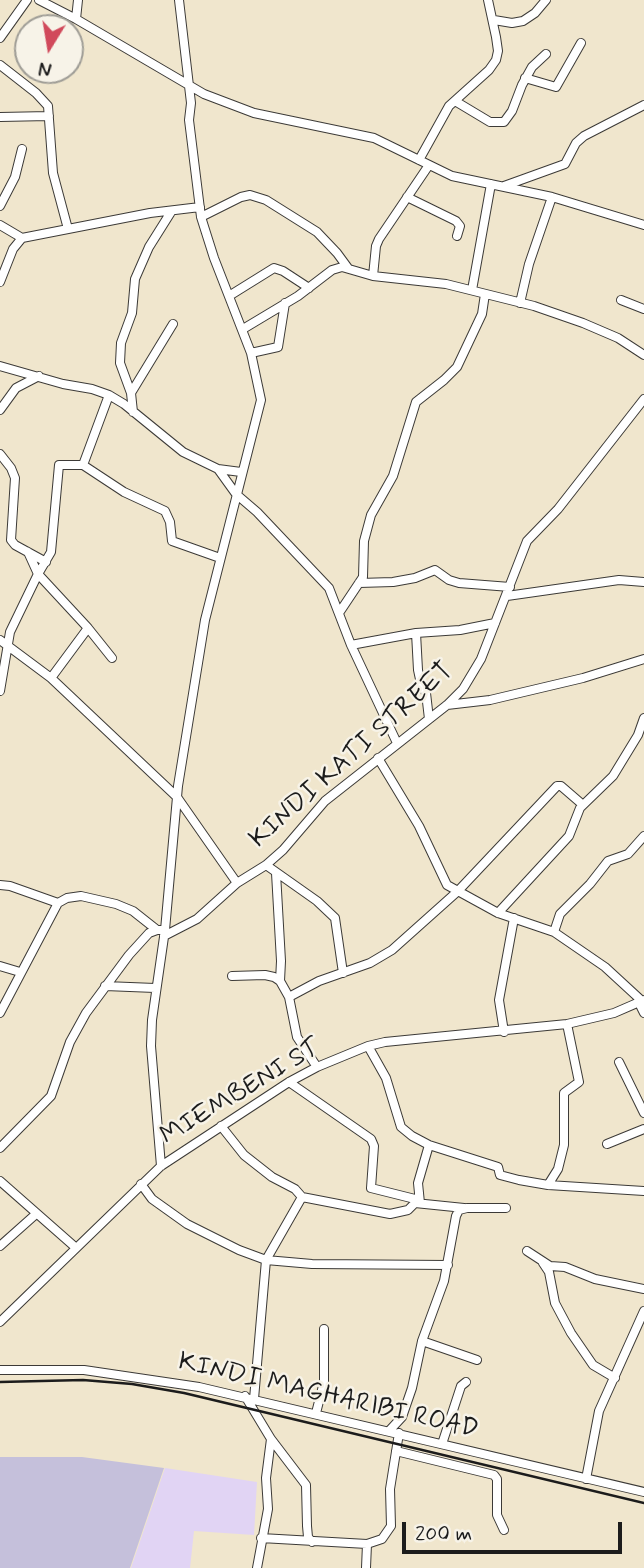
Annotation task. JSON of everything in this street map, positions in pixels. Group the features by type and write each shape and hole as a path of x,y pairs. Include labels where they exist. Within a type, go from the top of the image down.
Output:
{"street":[{"path":"0,38 27,0"},
{"path":"39,0 66,14"},
{"path":"161,1166 151,1046 177,797 205,620 261,401 251,353 200,212 179,0"},
{"path":"419,160 436,125 449,106 489,70 496,60 498,51 494,20 488,0"},
{"path":"494,20 523,22 546,0"},
{"path":"84,24 204,94 263,116 374,138 461,179 552,197 644,225"},
{"path":"525,78 556,87 581,43"},
{"path":"455,101 490,122 504,122 512,111 525,78 537,60 546,54"},
{"path":"0,65 45,101 49,116 53,173 68,229"},
{"path":"504,186 565,164 576,143 584,136 644,106"},
{"path":"0,117 49,116"},
{"path":"0,206 15,177 22,149"},
{"path":"373,276 376,246 429,165"},
{"path":"472,290 491,184"},
{"path":"0,282 13,249 22,239 150,213 200,212 250,195 266,200 317,232 348,268"},
{"path":"407,197 456,221 460,226 457,236"},
{"path":"520,303 529,264 552,197"},
{"path":"133,412 130,390 121,370 121,343 132,313 133,288 149,247 171,212"},
{"path":"0,225 22,239"},
{"path":"229,296 274,268 309,288"},
{"path":"243,329 309,288 332,270 348,268 373,276 411,279 472,290 520,303 583,323 618,338 644,355"},
{"path":"339,613 364,571 364,541 371,516 393,476 416,402 457,367 482,314 485,294"},
{"path":"621,300 644,309"},
{"path":"251,353 278,347 285,303"},
{"path":"83,465 112,397 130,390 173,324"},
{"path":"0,366 63,384 92,388 112,397 183,452 218,469 241,472"},
{"path":"0,410 16,388 39,376"},
{"name":"KINDI KATI STREET","path":"0,1147 51,1096 70,1042 86,1013 140,941 197,919 237,883 283,850 325,801 447,705 463,689 472,676 509,592 527,541 558,509 644,399"},
{"path":"0,454 15,478 11,540 46,562"},
{"path":"0,691 3,643 52,546 59,465 83,465 124,492 164,511 170,523 172,541 220,558"},
{"path":"218,469 236,495 257,512 329,589 351,645 397,743"},
{"path":"29,552 38,574 112,658"},
{"path":"359,583 393,582 415,578 435,570 449,580 459,583 509,592 619,580 644,582"},
{"path":"351,645 416,633 460,631 495,623"},
{"path":"51,678 88,628"},
{"path":"416,633 418,670 426,693 429,719"},
{"path":"3,643 51,678 177,797 237,883"},
{"path":"447,705 490,701 583,678 644,659"},
{"path":"498,913 569,836 578,811 618,769 638,735 644,718"},
{"path":"378,758 419,826 444,881 498,913 554,932 605,967 641,1005"},
{"path":"289,997 318,981 370,963 392,950 458,891 557,786 561,786 583,805"},
{"path":"554,932 560,914 608,861 628,854 644,835"},
{"path":"265,865 317,901 335,918 343,973"},
{"path":"276,873 280,981"},
{"path":"0,885 58,903"},
{"path":"0,1013 58,903 67,898 80,896 96,899 133,911 162,932"},
{"path":"504,1032 499,1000 514,919"},
{"path":"0,966 20,972"},
{"path":"233,976 271,976 280,981 289,997 297,1037 317,1067"},
{"path":"105,986 155,988"},
{"name":"MIEMBENI ST","path":"0,1322 161,1166 289,1082 317,1067 385,1042 568,1024 641,1005"},
{"path":"548,1185 558,1169 564,1145 564,1093 579,1082 568,1024"},
{"path":"369,1046 386,1078 401,1127 429,1145 498,1167 502,1175 548,1185 644,1191"},
{"path":"619,1062 644,1112"},
{"path":"289,1082 371,1139 371,1188 419,1201 466,1208 506,1208"},
{"path":"221,1126 232,1143 250,1160 272,1177 295,1189 302,1197 390,1214 402,1213 419,1201"},
{"path":"607,1144 644,1129"},
{"path":"419,1201 418,1183 429,1145"},
{"path":"0,1181 75,1247"},
{"path":"141,1184 152,1199 187,1224 266,1260 312,1264 448,1265"},
{"path":"302,1197 266,1260 249,1397 271,1439 306,1485 307,1526 312,1542"},
{"path":"389,1431 398,1423 405,1408 418,1368 422,1341 448,1265 456,1216 459,1210 466,1208"},
{"path":"0,1246 36,1214"},
{"path":"527,1251 543,1263 549,1272 555,1303 571,1332 593,1364 614,1378"},
{"path":"543,1263 565,1267 595,1279 644,1289"},
{"path":"586,1479 599,1410 644,1311"},
{"path":"316,1413 324,1382 324,1329"},
{"path":"634,1337 644,1339"},
{"path":"422,1341 477,1360"},
{"name":"KINDI MAGHARIBI ROAD","path":"0,1370 84,1370 249,1397 644,1492"},
{"path":"442,1444 457,1395 466,1382"},
{"path":"261,1538 367,1544 382,1539 391,1525 390,1489 399,1433"},
{"path":"257,1568 268,1509 266,1478 271,1439"},
{"path":"396,1451 495,1475 497,1516 504,1530"},
{"path":"366,1568 367,1544"}],"shaded area":[{"path":"0,1457 82,1457 164,1468 130,1568 0,1568"},
{"path":"165,1468 257,1482 254,1535 194,1531 190,1568 131,1568"}],"railway":[{"path":"0,1382 83,1380 132,1384 184,1393 644,1503"}]}
